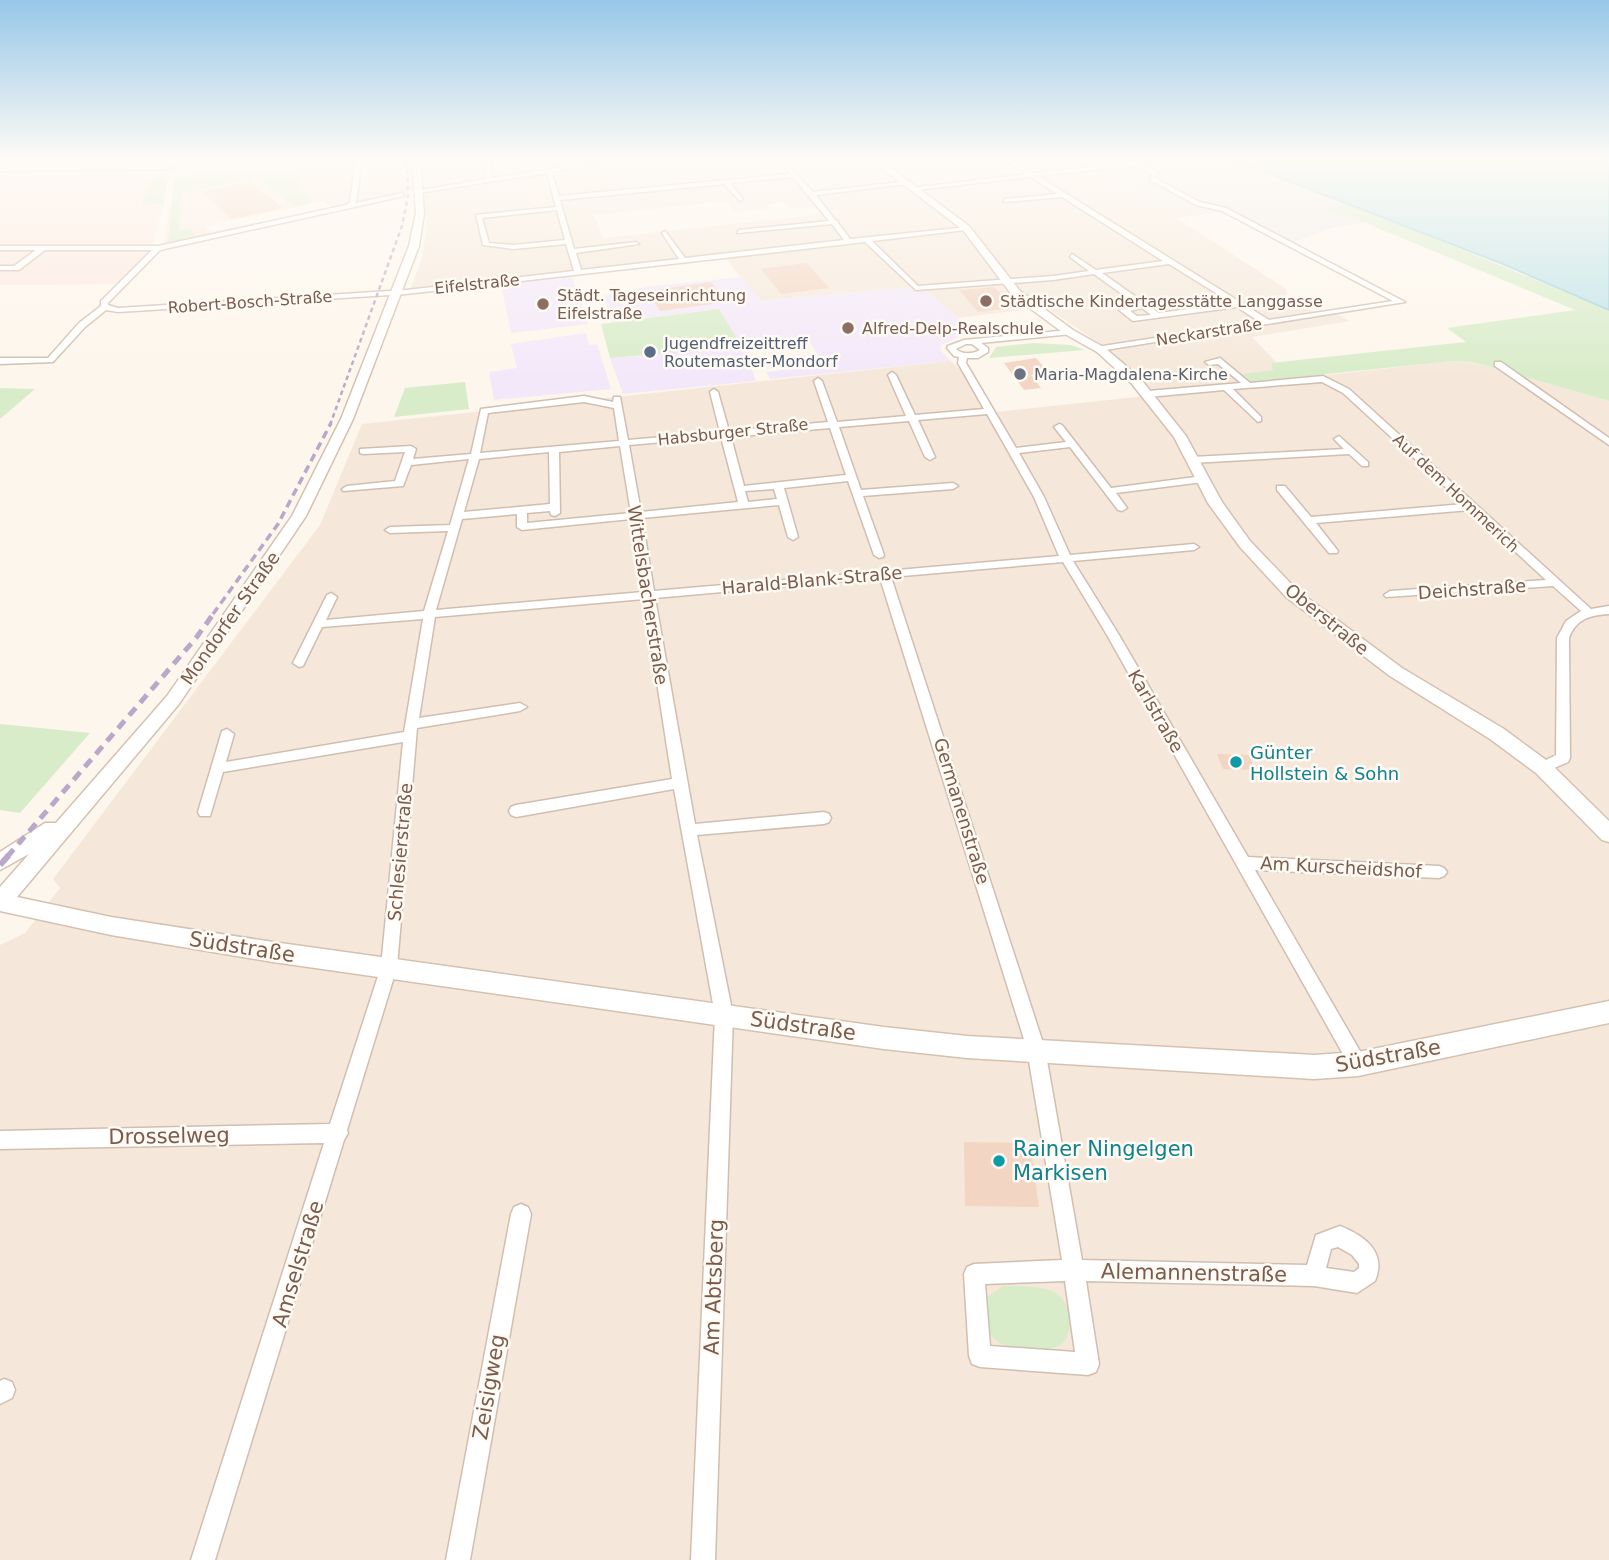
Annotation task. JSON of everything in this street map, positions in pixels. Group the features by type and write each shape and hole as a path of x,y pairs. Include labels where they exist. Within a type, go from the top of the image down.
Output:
{"street":[{"path":"0,248 158,248 232,232"},
{"name":"Mondorfer Straße","path":"0,902 173,699 277,552 335,448 417,232"},
{"path":"482,232 486,245 513,247 569,242"},
{"path":"566,232 578,273"},
{"path":"842,232 848,241"},
{"name":"Eifelstraße","path":"395,293 931,232"},
{"path":"968,232 1016,293 1069,332 1099,349"},
{"path":"1120,232 1268,323"},
{"name":"Neckarstraße","path":"1099,349 1401,302 1267,232"},
{"path":"665,233 684,261"},
{"path":"866,239 916,288 1095,273 1168,262"},
{"path":"571,251 636,244"},
{"path":"0,268 16,268 43,248"},
{"path":"0,361 50,360 82,325 105,307 104,303 158,248"},
{"path":"1072,256 1158,316"},
{"name":"Robert-Bosch-Straße","path":"105,307 118,310 395,293"},
{"path":"1143,306 1123,310 1136,319 1237,305"},
{"path":"976,343 984,348 984,353 963,356 953,351 953,345 1069,332"},
{"name":"Oberstraße","path":"1099,349 1148,394 1180,436 1215,503 1245,544 1292,594 1385,664 1497,734 1544,768 1609,834"},
{"name":"Karlstraße","path":"963,356 962,363 1040,497 1066,558 1358,1064"},
{"path":"1209,362 1220,361 1248,385"},
{"path":"1498,364 1609,442"},
{"path":"892,375 930,457"},
{"name":"Auf dem Hommerich","path":"1248,385 1323,379 1346,391 1587,611"},
{"path":"818,381 879,555"},
{"path":"1148,394 1248,385"},
{"path":"1226,387 1258,419"},
{"path":"714,392 744,505"},
{"name":"Wittelsbacherstraße","path":"484,411 584,399 618,402 647,593 724,1015"},
{"name":"Schlesierstraße","path":"389,967 410,730 430,612 475,456 484,411"},
{"name":"Habsburger Straße","path":"407,462 726,432 991,411"},
{"path":"1059,427 1122,508"},
{"path":"1339,439 1365,464"},
{"path":"1014,451 1072,444"},
{"path":"554,448 556,523"},
{"path":"347,489 399,484 411,449 363,451"},
{"path":"1192,460 1352,452"},
{"path":"740,489 851,478"},
{"path":"1109,491 1203,479"},
{"path":"778,486 793,537"},
{"path":"858,493 953,486"},
{"path":"1281,488 1332,551"},
{"path":"522,510 522,527 783,502"},
{"path":"390,530 555,507"},
{"path":"1308,520 1470,507"},
{"name":"Harald-Blank-Straße","path":"430,612 1194,547"},
{"name":"Germanenstraße","path":"884,574 921,681 1036,1049"},
{"name":"Deichstraße","path":"1390,595 1554,583"},
{"path":"299,663 331,597"},
{"path":"1544,768 1563,758 1563,638 1566,627 1587,611 1609,610"},
{"path":"319,624 430,612"},
{"path":"218,768 520,707"},
{"path":"205,812 227,734"},
{"path":"516,811 680,783"},
{"path":"0,862 28,846 78,810"},
{"path":"689,830 824,818"},
{"name":"Am Kurscheidshof","path":"1244,863 1439,872"},
{"name":"Südstraße","path":"0,902 111,926 884,1038 967,1047 1314,1067 1358,1064 1609,1012"},
{"name":"Amselstraße","path":"203,1560 389,967"},
{"name":"Am Abtsberg","path":"703,1560 724,1015"},
{"name":"Alemannenstraße","path":"1036,1049 1074,1270 1088,1364 979,1356 974,1273 1074,1270 1314,1276"},
{"name":"Drosselweg","path":"0,1140 339,1133"},
{"name":"Zeisigweg","path":"458,1560 521,1214"}],"shaded area":[{"path":"0,232 156,232 152,246 118,284 0,285"},
{"path":"166,232 210,232 212,234 164,244"},
{"path":"426,232 601,232 603,238 660,232 1198,232 1286,289 1287,296 1316,313 1337,314 1350,321 1252,337 1276,362 1271,363 1274,370 1257,383 1452,361 1473,362 1609,401 1609,1560 0,1560 0,945 25,933 60,888 53,879 320,525 362,424 951,361 962,371 984,413 1156,395 1111,351 1046,307 958,318 920,286 758,301 723,254 411,288 422,258"},
{"path":"1265,232 1322,232 1288,244"},
{"name":"Städt. Tageseinrichtung Eifelstraße","path":"572,277 588,324 511,333 501,284"},
{"name":"Alfred-Delp-Realschule","path":"741,277 761,301 920,286 958,318 969,333 942,344 940,350 951,361 770,379 766,372 824,366 809,340 743,346 756,381 623,394 610,358 654,355 719,309 613,322 603,296 645,287"},
{"path":"586,333 589,345 597,344 611,389 494,400 489,372 517,368 511,344"}],"green space":[{"path":"169,232 192,232 197,237 168,243"},
{"path":"1387,232 1419,232 1609,310 1609,401 1473,362 1452,361 1252,382 1243,374 1273,370 1271,363 1466,342 1447,328 1575,310"},
{"path":"719,309 742,347 610,358 601,324"},
{"path":"1033,343 1071,345 1085,350 989,358 996,347"},
{"path":"465,382 469,409 394,417 405,388"},
{"path":"0,388 35,389 0,419"},
{"path":"0,724 90,733 20,813 0,810"},
{"path":"1003,1286 1047,1289 1063,1299 1068,1308 1070,1328 1063,1343 1051,1348 1021,1348 1001,1343 994,1338 986,1322 987,1297"}],"water":[{"path":"1420,232 1609,232 1609,310"}],"building":[{"path":"807,263 829,288 781,294 761,269"},
{"path":"711,282 727,302 660,311 647,291"},
{"name":"Städtische Kindertagesstätte Langgasse","path":"994,287 1014,308 978,312 959,290"},
{"name":"Maria-Magdalena-Kirche","path":"1036,358 1049,373 1031,375 1041,388 1024,390 1004,363"},
{"name":"Günter Hollstein & Sohn","path":"1217,754 1249,755 1255,770 1223,769"},
{"name":"Rainer Ningelgen Markisen","path":"964,1142 1030,1143 1039,1207 965,1206"}],"railway":[{"path":"330,425 400,232"},
{"path":"213,614 278,524 330,425"},
{"path":"7,857 196,638 214,613"},
{"path":"0,865 9,855"}],"place":[{"name":"Städtische Kindertagesstätte Langgasse","path":"986,301"},
{"name":"Städt. Tageseinrichtung Eifelstraße","path":"543,304"},
{"name":"Alfred-Delp-Realschule","path":"848,328"},
{"name":"Jugendfreizeittreff Routemaster-Mondorf","path":"650,352"},
{"name":"Maria-Magdalena-Kirche","path":"1020,374"},
{"name":"Günter Hollstein & Sohn","path":"1236,762"},
{"name":"Rainer Ningelgen Markisen","path":"999,1161"}]}
